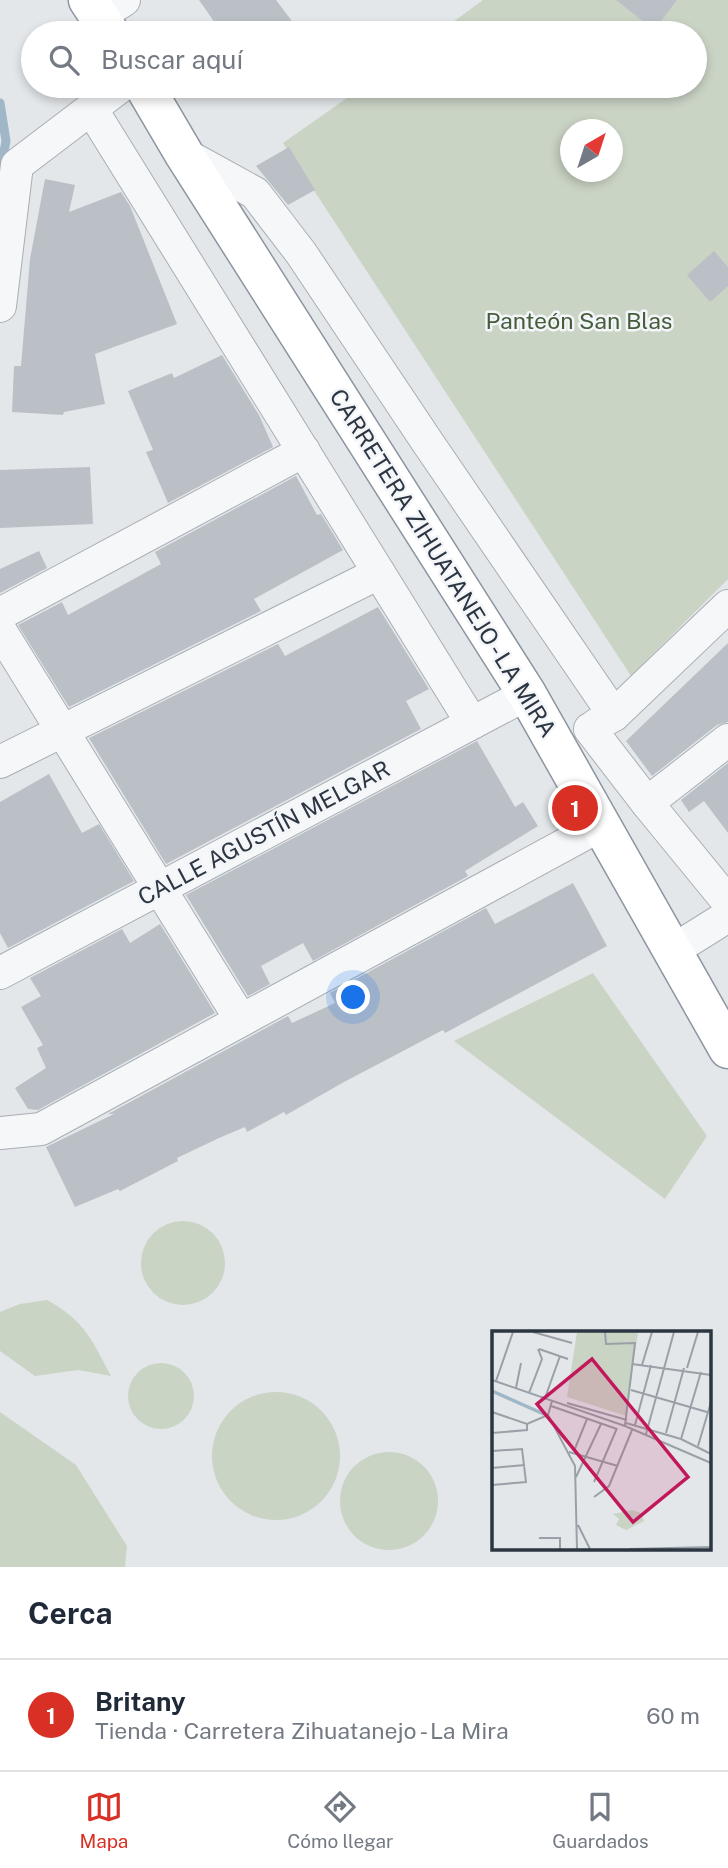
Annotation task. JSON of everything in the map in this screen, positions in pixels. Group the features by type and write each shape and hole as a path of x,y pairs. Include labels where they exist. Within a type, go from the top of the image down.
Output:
{"highway":[{"name":"CARRETERA ZIHUATANEJO - LA MIRA","path":"151,98 527,694 587,730 601,825 728,1049"}],"street":[{"path":"0,306 10,163 106,98"},
{"path":"92,110 472,723"},
{"path":"184,154 255,193 302,253 428,443 587,730 728,902"},
{"path":"0,614 304,451"},
{"path":"0,762 379,573"},
{"path":"587,730 728,606"},
{"path":"0,630 242,1020"},
{"name":"CALLE AGUSTÍN MELGAR","path":"0,973 527,694"},
{"path":"647,803 728,740"},
{"path":"0,1133 41,1129 601,825"},
{"path":"672,951 728,916"}],"green space":[{"name":"Panteón San Blas","path":"483,0 728,0 728,579 631,676 283,143 347,98 707,98 707,21 454,21"},
{"path":"593,973 707,1136 665,1199 454,1041"},
{"path":"183,1221 199,1224 213,1233 222,1247 225,1263 222,1279 213,1293 199,1302 183,1305 167,1302 153,1293 144,1279 141,1263 144,1247 153,1233 167,1224"},
{"path":"47,1300 70,1316 86,1332 111,1376 78,1370 35,1376 0,1351 0,1312 20,1304"},
{"path":"154,1363 168,1363 180,1368 189,1377 194,1396 192,1409 185,1420 168,1429 154,1429 142,1424 133,1415 128,1403 128,1389 133,1377 142,1368"},
{"path":"276,1392 300,1397 321,1411 335,1432 340,1456 335,1480 321,1501 300,1515 276,1520 252,1515 231,1501 217,1480 212,1456 217,1432 231,1411 252,1397"},
{"path":"0,1412 76,1465 127,1546 125,1567 0,1567"},
{"path":"389,1452 408,1456 423,1467 434,1482 438,1501 434,1520 423,1535 408,1546 389,1550 370,1546 355,1535 344,1520 340,1501 344,1482 355,1467 370,1456"}],"building":[{"path":"199,0 276,0 292,21 214,21"},
{"path":"616,0 677,0 661,21 643,21"},
{"path":"289,147 315,190 288,205 256,166"},
{"path":"45,179 75,185 69,212 121,192 130,206 177,324 95,354 105,404 64,412 63,415 12,412 14,366 21,366 30,259"},
{"path":"714,251 728,267 728,286 710,302 687,275"},
{"path":"222,355 259,415 273,447 168,503 146,452 153,450 128,391 172,373 174,378"},
{"path":"90,467 93,524 0,528 0,470"},
{"path":"296,476 317,515 321,514 343,550 254,599 261,611 69,707 18,625 62,602 68,615 161,564 155,552"},
{"path":"39,551 47,568 0,593 0,569"},
{"path":"378,607 429,689 406,701 421,729 166,864 89,738 278,644 285,656"},
{"path":"728,643 728,722 717,725 652,776 626,741"},
{"path":"477,741 515,807 523,802 538,826 465,871 468,876 313,961 303,943 261,966 270,984 248,996 186,895"},
{"path":"728,763 728,833 704,801 689,812 681,800"},
{"path":"49,774 82,833 99,824 134,881 8,948 0,933 0,802"},
{"path":"573,883 607,946 445,1033 443,1030 344,1082 286,1115 284,1112 247,1132 245,1127 219,1138 177,1158 178,1161 120,1191 118,1189 75,1207 46,1147 114,1114 108,1114 288,1016 292,1023 335,1003 330,993 486,908 495,924"},
{"path":"160,924 215,1013 38,1110 28,1109 15,1088 46,1068 37,1048 43,1045 21,1007 41,996 30,978 122,929 130,943"}],"waterway":[{"path":"0,103 6,141 0,173"}],"place":[{"name":"Britany","path":"575,808"}]}
